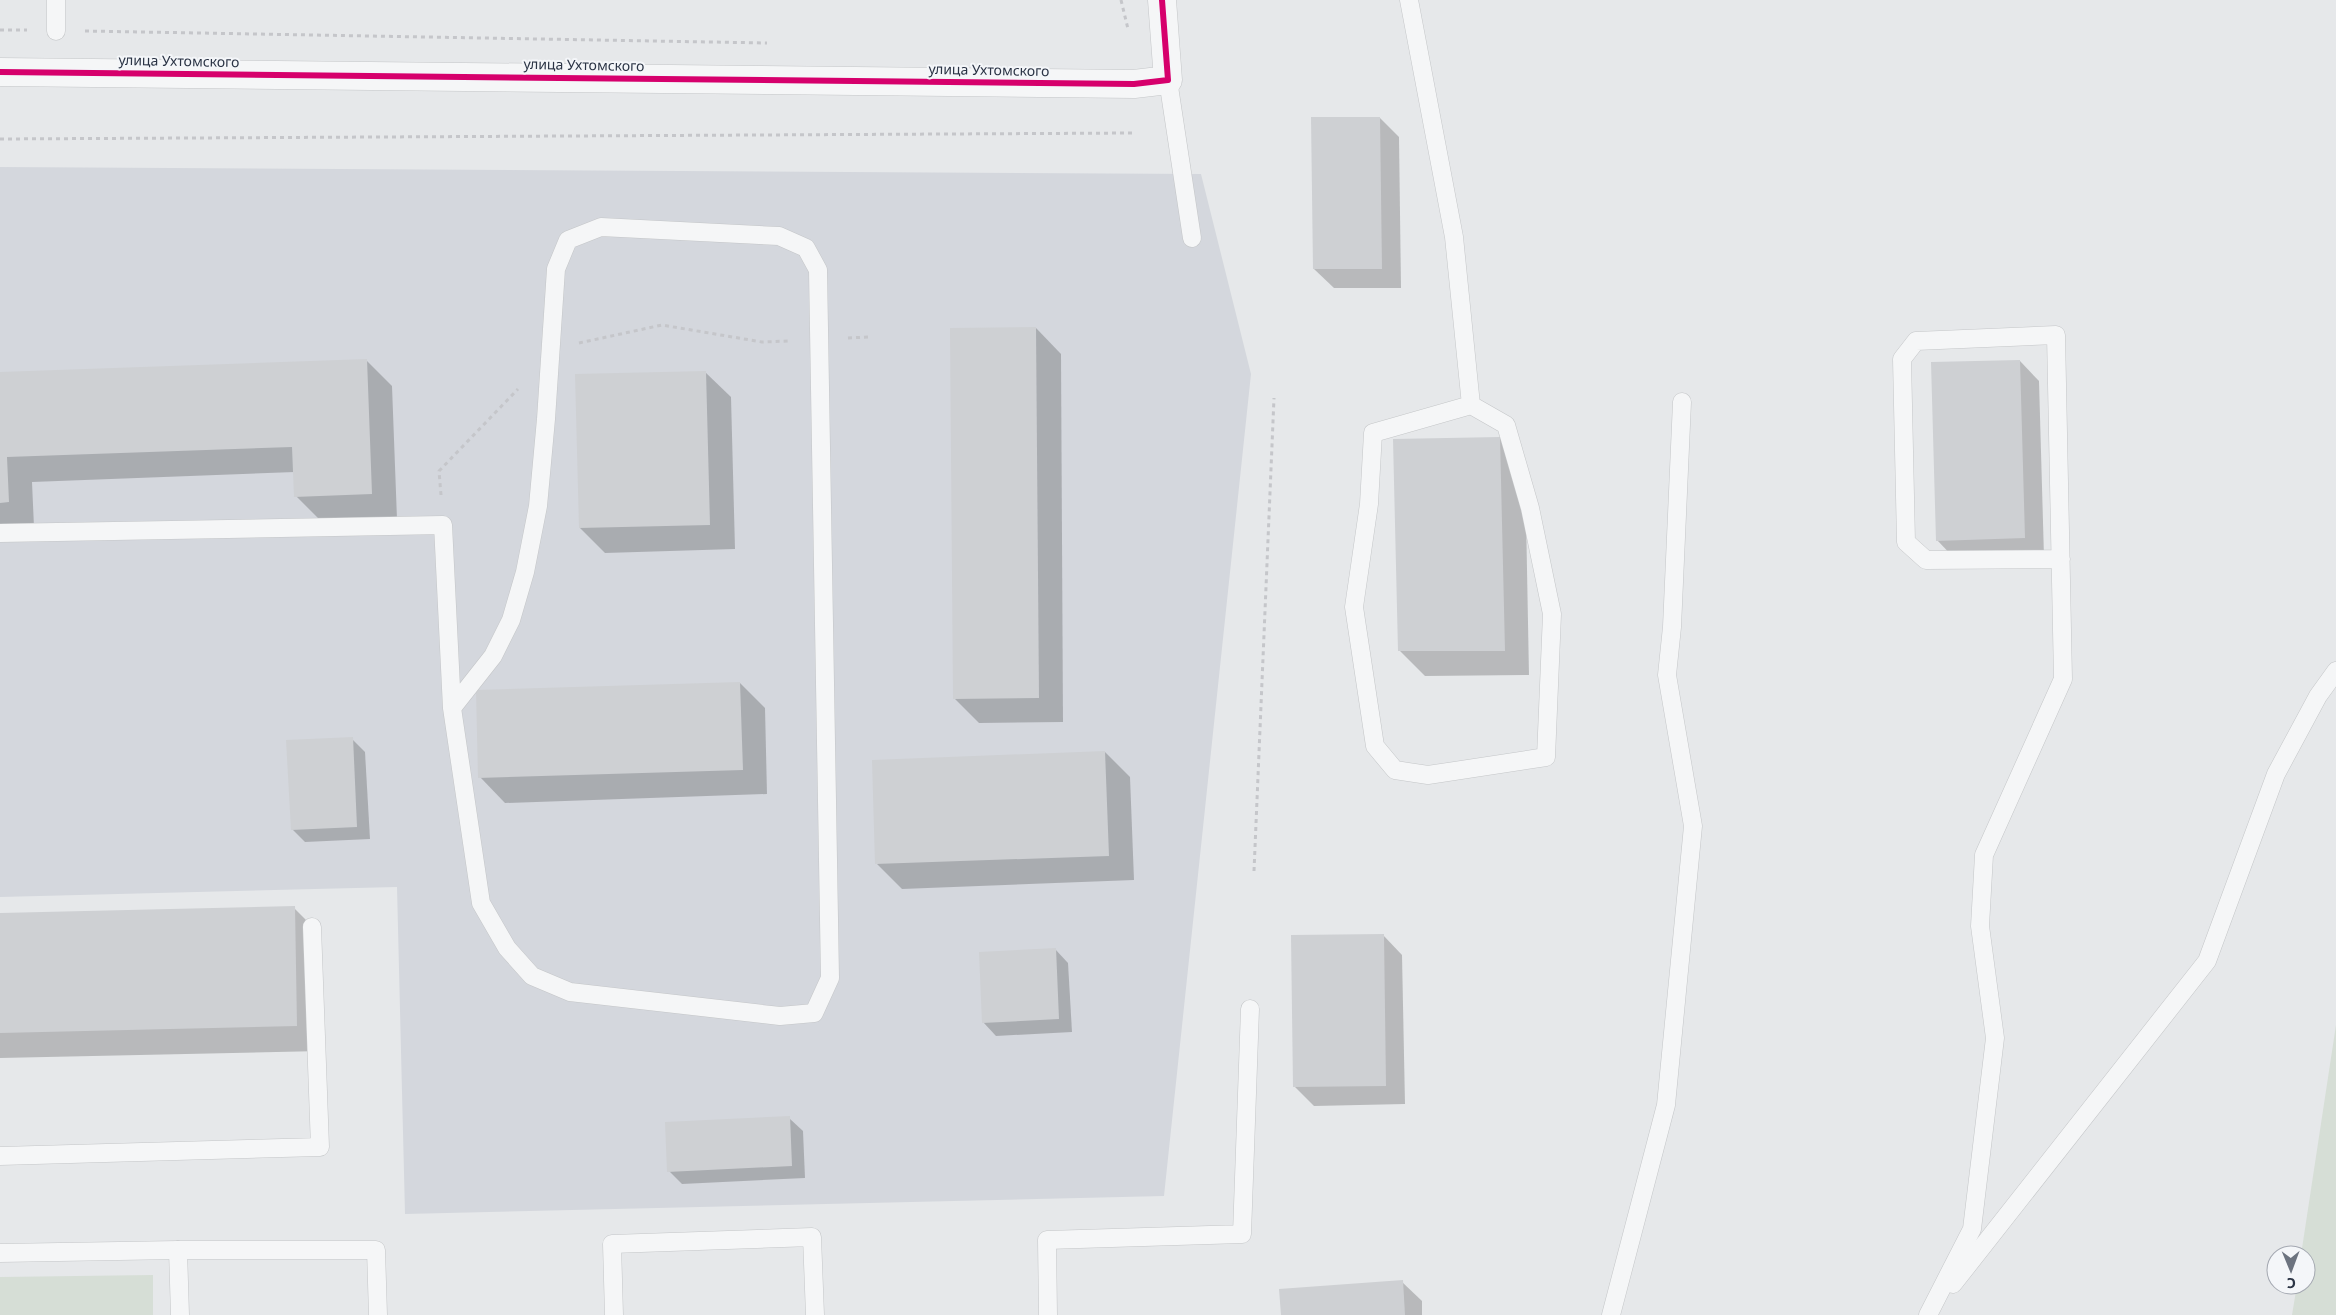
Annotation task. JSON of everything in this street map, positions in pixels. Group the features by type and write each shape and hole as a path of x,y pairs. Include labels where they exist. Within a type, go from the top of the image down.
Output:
{"street":[{"path":"1162,0 1168,80"},
{"name":"улица Ухтомского","path":"0,72 1134,84 1168,80"}],"lane":[{"path":"56,0 56,30"},
{"path":"1408,0 1454,237 1471,405"},
{"path":"1168,80 1192,238"},
{"path":"0,533 443,525 452,708 481,903 507,948 532,976 570,992 780,1016 814,1013 830,978 818,270 806,248 779,236 601,227 568,240 556,268 538,506 525,572 511,620 493,656 452,708"},
{"path":"1929,1314 1972,1229 1995,1038 1980,926 1984,855 2063,679 2061,559 2056,335 1916,341 1902,359 1906,542 1926,560 2061,559"},
{"path":"1611,1315 1666,1105 1693,826 1667,675 1672,627 1682,402"},
{"path":"1471,405 1506,424 1530,508 1552,614 1546,758 1428,775 1395,770 1375,746 1354,607 1369,504 1373,433 1471,405"},
{"path":"1929,1314 2207,961 2276,774 2318,696 2336,671"},
{"path":"0,1156 320,1147 312,927"},
{"path":"1048,1315 1047,1240 1242,1234 1250,1009"},
{"path":"614,1315 612,1244 812,1238 815,1315"},
{"path":"178,1250 180,1315"},
{"path":"0,1253 178,1250 376,1250 378,1315"}],"path":[{"path":"1121,0 1129,33"},
{"path":"0,30 774,44"},
{"path":"0,139 1135,133"},
{"path":"662,326 762,342 868,337"},
{"path":"1254,871 1274,398"}],"shaded area":[{"path":"0,167 1201,174 1251,374 1164,1196 405,1214 397,887 0,897"},
{"path":"2336,1025 2336,1315 2292,1315 2295,1295 2316,1295 2316,1245 2303,1245"},
{"path":"153,1275 153,1315 0,1315 0,1277"}],"building":[{"path":"1311,117 1380,117 1382,269 1313,269"},
{"path":"1036,327 1039,698 953,699 950,328"},
{"path":"367,359 372,494 294,497 292,447 7,457 9,502 0,503 0,372"},
{"path":"2020,360 2025,538 1936,541 1931,362"},
{"path":"706,371 710,525 579,528 575,374"},
{"path":"1500,437 1505,651 1398,651 1393,439"},
{"path":"740,682 743,770 478,778 476,690"},
{"path":"353,737 357,827 291,830 286,740"},
{"path":"1105,751 1109,856 875,864 872,760"},
{"path":"295,906 297,1026 0,1033 0,913"},
{"path":"1384,934 1386,1086 1293,1087 1291,935"},
{"path":"1056,948 1059,1019 982,1023 979,952"},
{"path":"790,1116 792,1166 667,1172 665,1122"},
{"path":"1403,1280 1405,1315 1281,1315 1279,1289"}],"cycle path":[{"path":"0,72 1134,84 1168,80 1162,0"}]}
